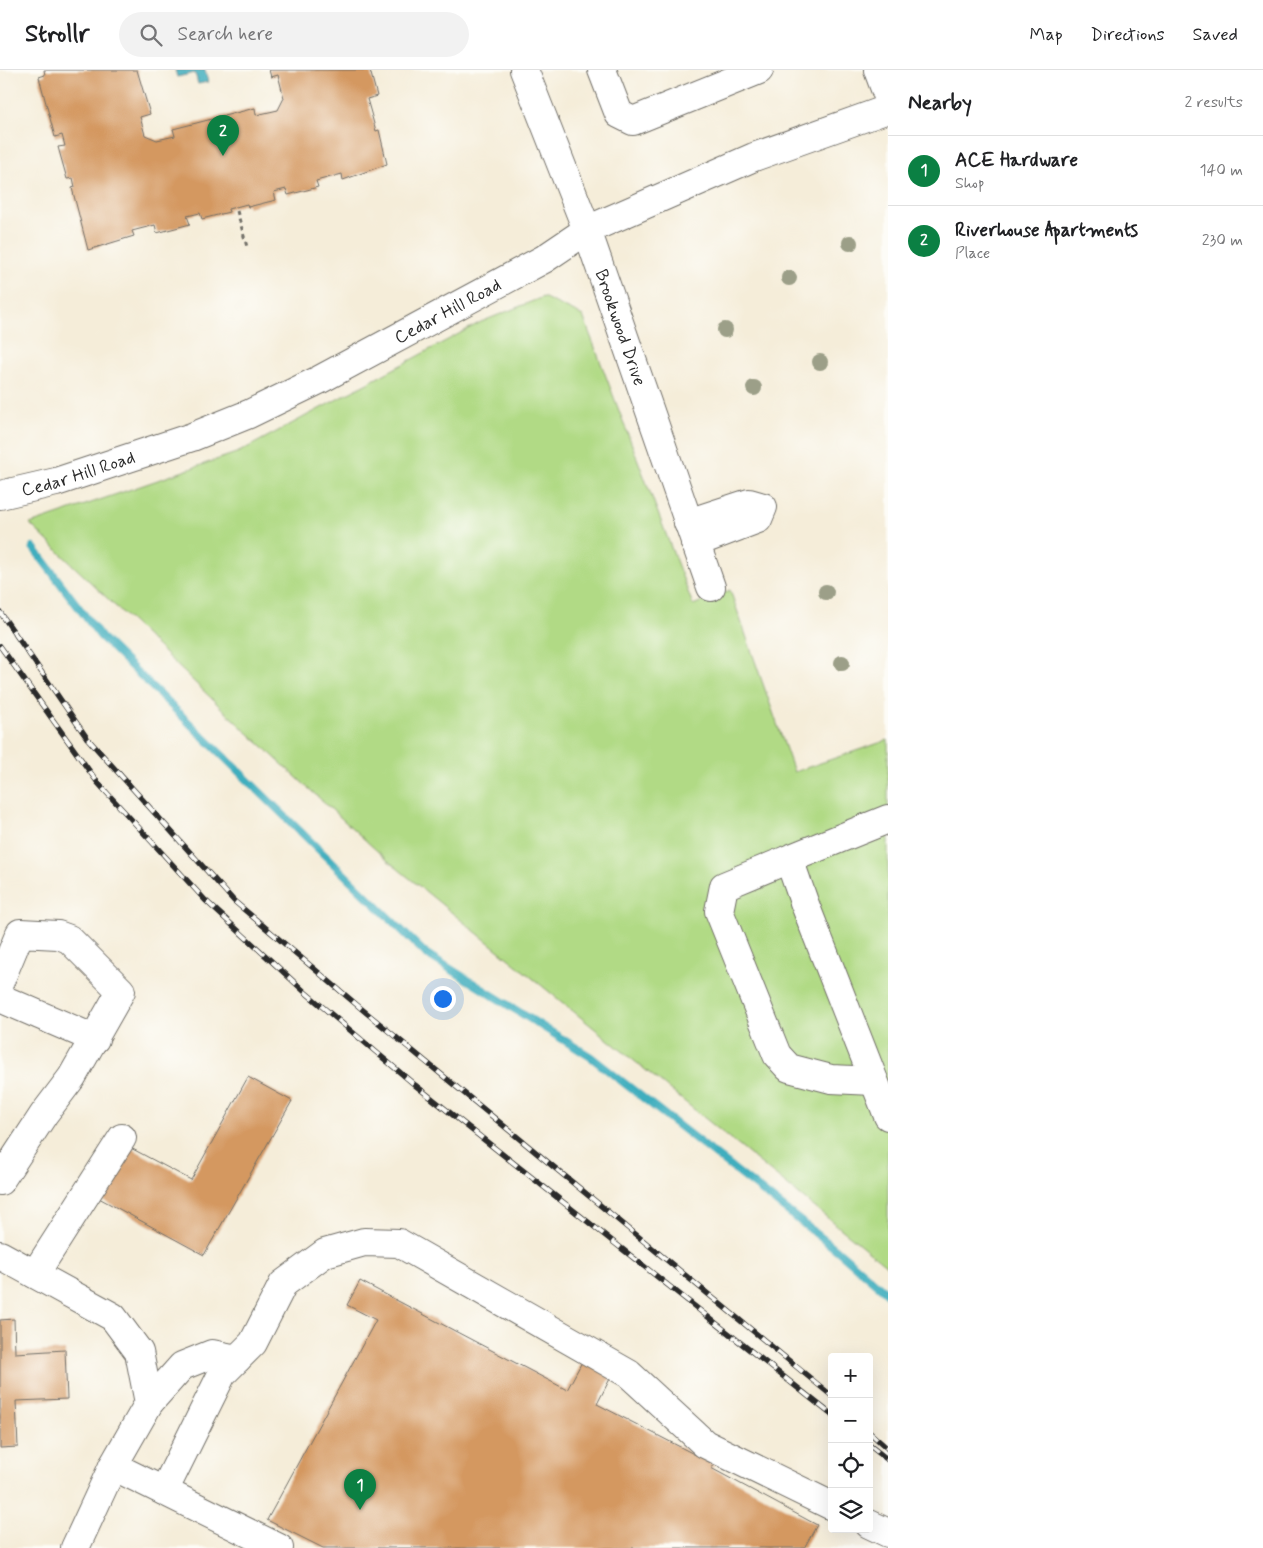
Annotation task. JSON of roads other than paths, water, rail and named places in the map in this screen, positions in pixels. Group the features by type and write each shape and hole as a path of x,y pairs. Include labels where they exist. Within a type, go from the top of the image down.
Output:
{"street":[{"name":"Brookwood Drive","path":"524,70 587,230 711,587"},
{"path":"602,70 618,114 633,120 759,70"},
{"path":"878,70 888,97"},
{"name":"Cedar Hill Road","path":"0,496 56,482 192,437 249,414 319,380 544,259 587,230 754,157 888,109"},
{"path":"874,1081 831,1079 789,1068 777,1055 719,912 724,886 888,819"},
{"path":"789,858 804,902 888,1116"},
{"path":"0,981 20,933 58,935 69,939 120,990 72,1078 44,1114 0,1180"},
{"path":"0,998 95,1038"},
{"path":"36,1274 122,1138"},
{"path":"164,1491 222,1374 253,1343 283,1284 304,1266 326,1253 364,1242 399,1243 629,1374 705,1444 828,1504"},
{"path":"0,1255 113,1317 139,1352 149,1403"},
{"path":"75,1548 113,1466 149,1403 182,1366 212,1354 237,1359"},
{"path":"113,1466 279,1548"},
{"path":"873,1526 888,1533"}],"water":[{"path":"175,70 205,70 208,82 198,84 195,73 177,77"}],"waterway":[{"path":"33,547 101,637 425,953 591,1057 837,1250 888,1294"}],"railway":[{"path":"0,612 87,738 234,901 363,1010 828,1393"},
{"path":"0,646 98,783 205,900 305,992 415,1085 828,1412"},
{"path":"873,1436 888,1449"},
{"path":"873,1448 888,1460"}],"place":[{"name":"Riverhouse Apartments","path":"223,156"},
{"name":"ACE Hardware","path":"360,1510"}]}
